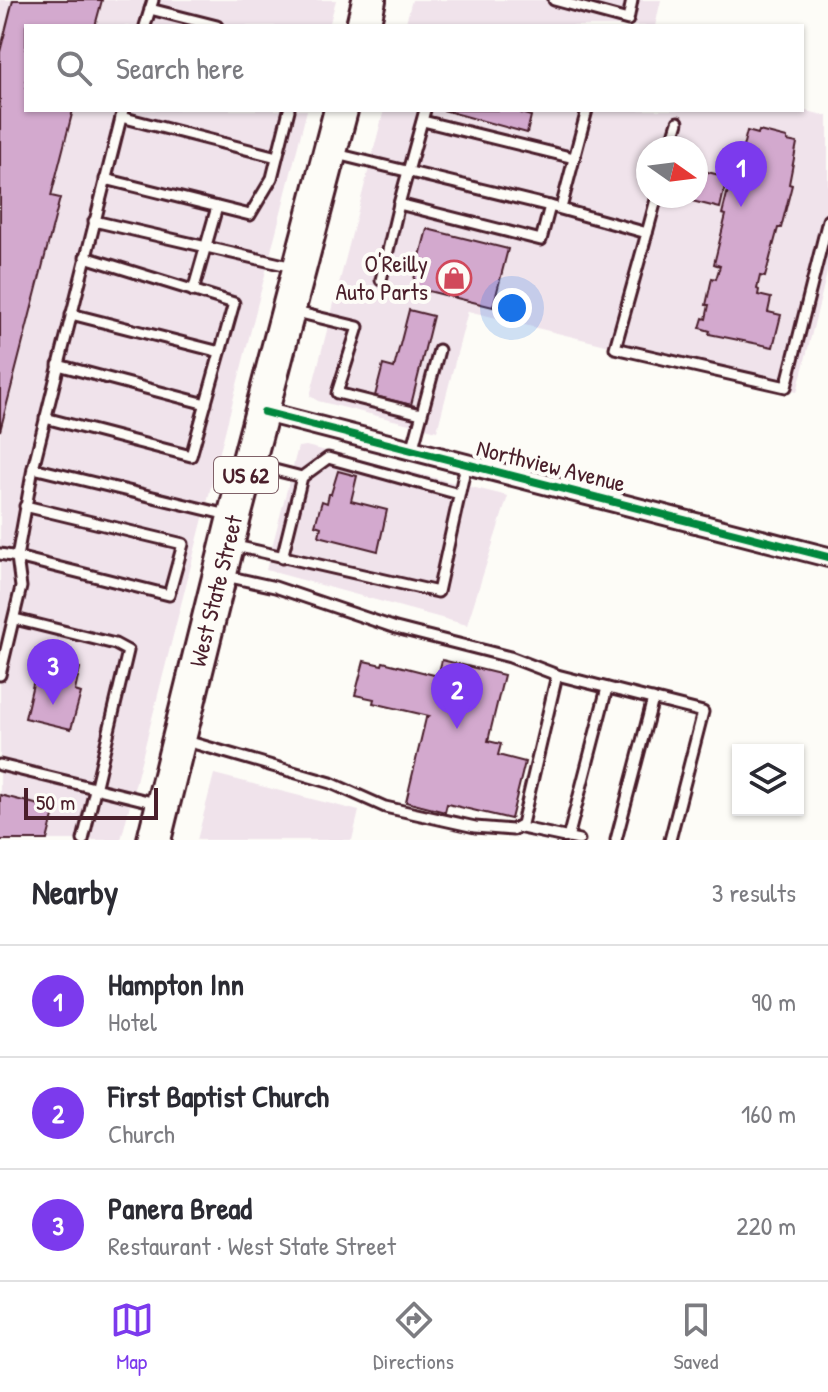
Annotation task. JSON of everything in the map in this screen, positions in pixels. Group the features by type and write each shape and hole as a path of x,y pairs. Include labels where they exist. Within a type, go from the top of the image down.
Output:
{"highway":[{"path":"363,24 369,0"},
{"name":"West State Street","path":"154,840 340,112"}],"street":[{"name":"Northview Avenue","path":"264,412 828,557"}],"lane":[{"path":"554,0 628,20 632,0"},
{"path":"146,24 152,4 211,24"},
{"path":"105,179 250,215 272,178 288,112"},
{"path":"381,280 425,112"},
{"path":"399,204 541,240 574,158 586,112"},
{"path":"0,675 21,587 17,557 33,468 122,114 277,157"},
{"path":"423,121 574,158"},
{"path":"674,136 678,122"},
{"path":"329,152 556,207 647,233"},
{"path":"193,291 217,207"},
{"path":"654,208 615,348 786,387 828,220"},
{"path":"94,221 299,268"},
{"path":"45,418 191,456 234,303 85,257"},
{"path":"289,310 358,327 337,393 421,414"},
{"path":"71,314 220,352"},
{"path":"412,451 439,350"},
{"path":"58,365 206,404"},
{"path":"282,558 302,477 328,458 459,494"},
{"path":"249,464 302,477"},
{"path":"33,468 227,546 438,592 466,465"},
{"path":"0,554 169,595 183,544 25,506"},
{"path":"227,546 275,587 396,628 510,657 557,675 703,712 670,840"},
{"path":"15,619 115,644 128,651 83,840"},
{"path":"180,739 331,783 385,807 475,827 513,830 520,825 557,675"},
{"path":"520,825 574,839 607,688"},
{"path":"616,840 653,699"},
{"path":"0,765 163,805"}],"shaded area":[{"path":"0,0 336,0 330,24 24,24 24,112 306,112 121,840 0,840"},
{"path":"412,0 661,0 655,24 406,24"},
{"path":"804,110 828,116 828,269 797,392 468,311 437,431 318,401 310,396 383,112"},
{"path":"306,446 508,496 467,625 266,570 298,447"},
{"path":"214,774 359,811 352,840 197,840"}],"building":[{"path":"13,0 102,0 96,24 24,24 24,112 72,112 51,196 60,198 0,431 0,52"},
{"path":"450,112 521,112 531,116 527,133"},
{"path":"747,131 758,134 759,131 797,143 789,184 792,185 781,228 778,228 765,277 760,276 757,289 758,295 771,298 768,312 781,315 773,347 709,334 710,331 700,328 703,318 706,319 712,278 716,279 720,266 714,264 726,215 722,214"},
{"path":"708,172 727,177 720,208 708,205"},
{"path":"427,229 508,249 493,307 412,287"},
{"path":"409,310 433,316 411,405 375,396 383,365 394,368"},
{"path":"338,471 357,476 351,501 387,510 378,551 319,536 321,527 315,525 322,501 327,503"},
{"path":"39,658 80,668 75,691 81,693 71,729 25,718"},
{"path":"442,660 504,675 488,741 501,744 498,755 525,762 511,819 447,804 445,812 406,802 429,716 373,703 374,699 355,695 364,661 382,665 383,662 438,676"},
{"path":"0,795 55,809 47,840 0,840"}],"cycle path":[{"path":"264,412 828,557"}],"place":[{"name":"Hampton Inn","path":"741,207"},
{"name":"O'Reilly Auto Parts","path":"454,278"},
{"name":"Panera Bread","path":"53,705"},
{"name":"First Baptist Church","path":"457,729"}]}
